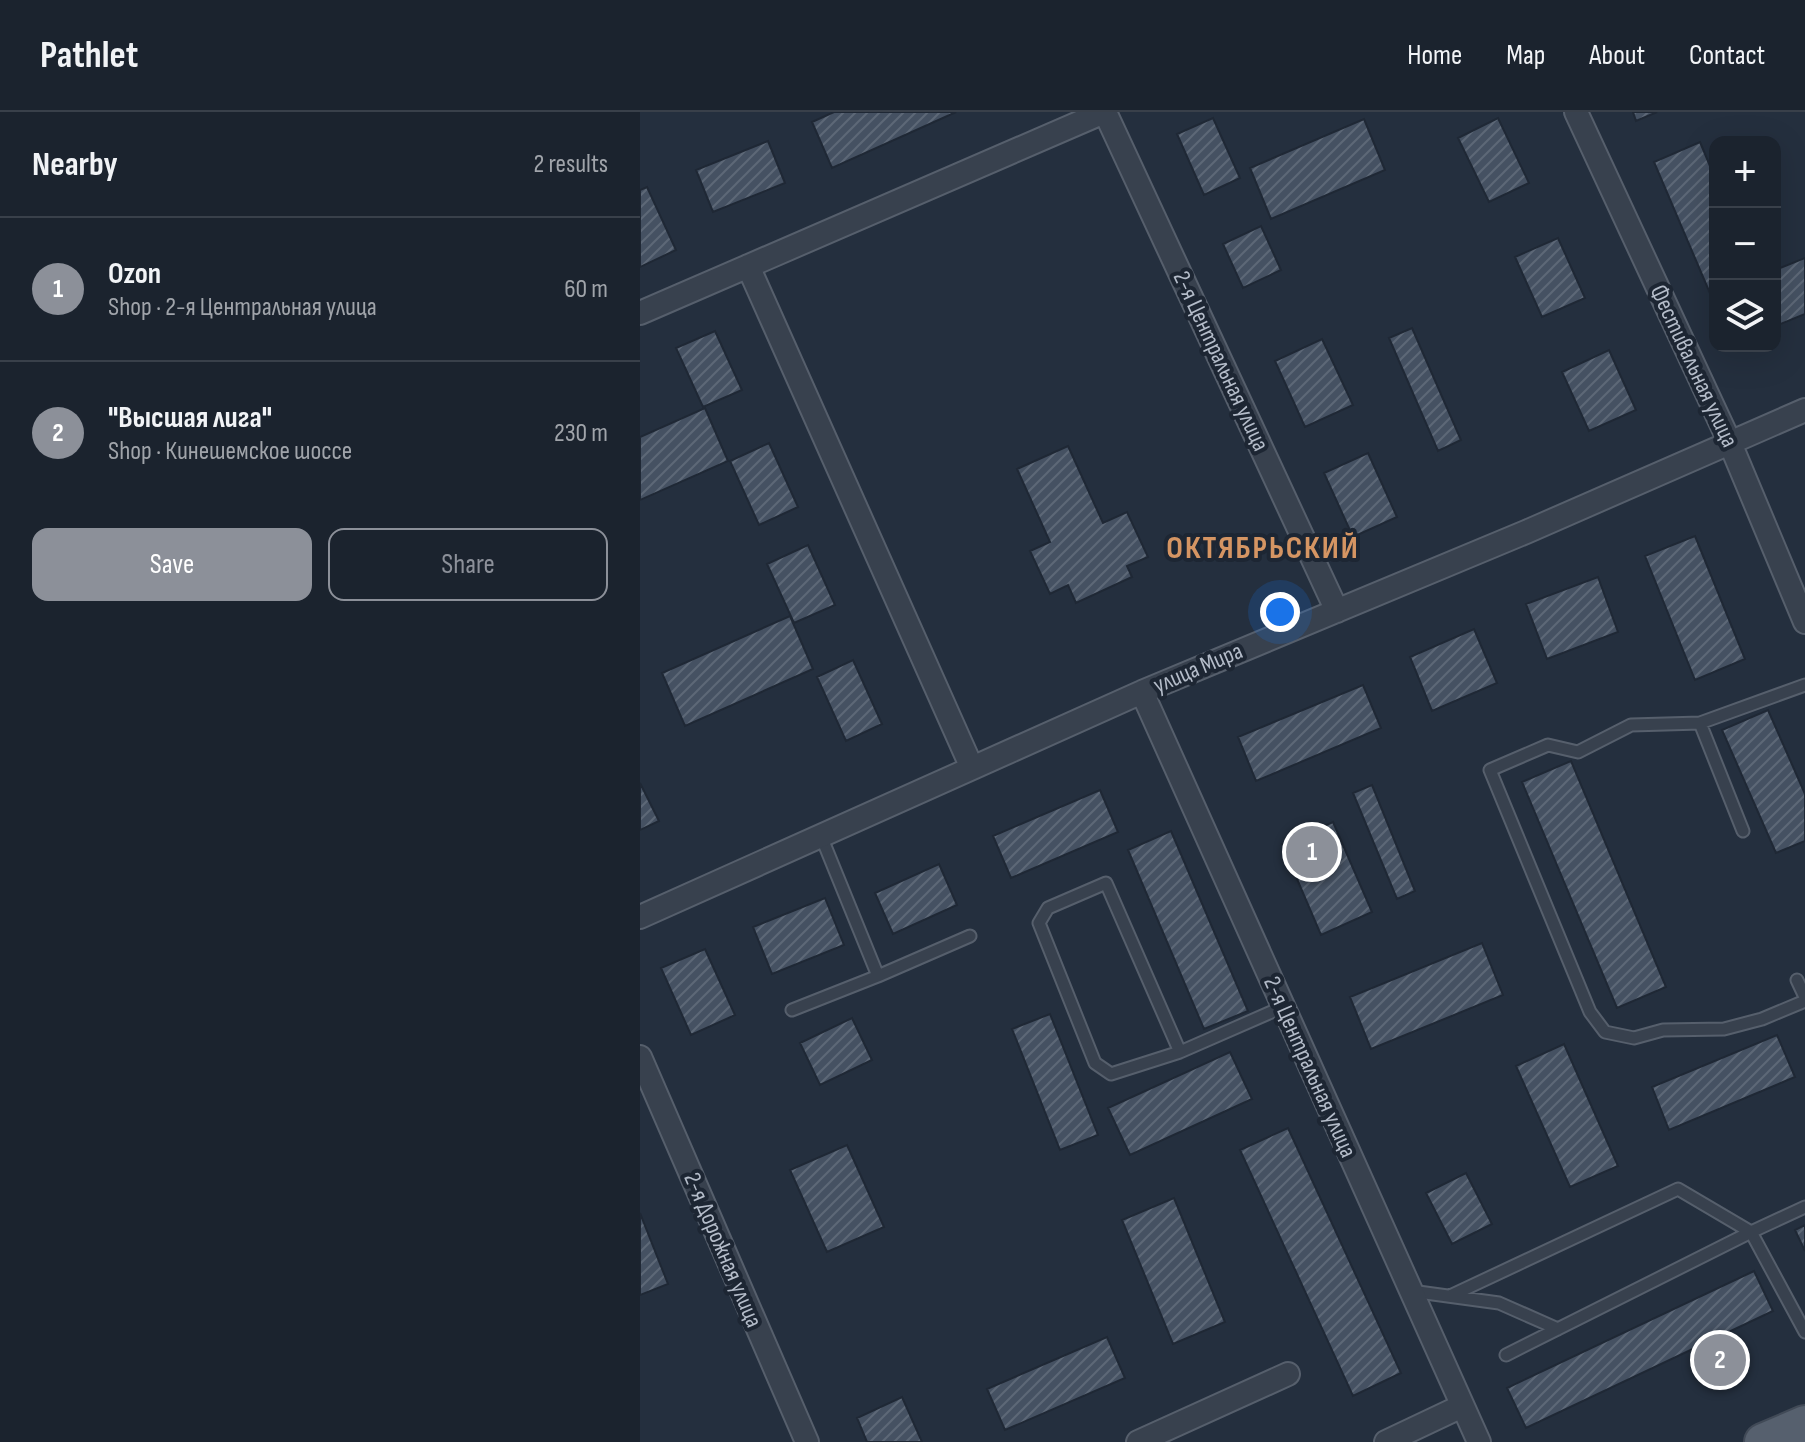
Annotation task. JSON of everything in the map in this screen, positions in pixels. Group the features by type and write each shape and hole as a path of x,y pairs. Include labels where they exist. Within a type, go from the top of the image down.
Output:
{"main road":[{"path":"1763,1442 1805,1424"}],"street":[{"name":"2-я Центральная улица","path":"640,313 1105,112 1337,611"},
{"name":"Фестивальная улица","path":"1576,112 1730,443 1805,622"},
{"path":"748,266 972,768"},
{"name":"улица Мира","path":"640,917 1142,692 1805,410"},
{"name":"2-я Центральная улица","path":"1142,692 1479,1442"},
{"name":"2-я Дорожная улица","path":"640,1057 807,1442"},
{"path":"1138,1442 1288,1374"},
{"path":"1386,1442 1462,1406"}],"lane":[{"path":"1797,980 1805,999 1762,1019 1724,1029 1663,1030 1634,1038 1605,1032 1590,1012 1490,770 1548,745 1578,752 1631,725 1700,723 1805,685"},
{"path":"1700,723 1743,831"},
{"path":"821,836 878,976"},
{"path":"1180,1052 1106,883 1048,908 1039,923 1095,1063 1111,1074 1180,1052 1283,1007"},
{"path":"792,1010 970,936"},
{"path":"1450,1296 1678,1189 1751,1232 1805,1332"},
{"path":"1506,1355 1805,1207"},
{"path":"1411,1291 1499,1303 1558,1329"}],"building":[{"path":"834,112 956,112 832,168 812,122"},
{"path":"1633,112 1657,112 1636,121"},
{"path":"1213,118 1240,178 1204,195 1177,134"},
{"path":"1498,118 1529,183 1489,202 1458,138"},
{"path":"1364,119 1385,170 1271,219 1250,168"},
{"path":"768,141 785,183 713,212 696,170"},
{"path":"1700,142 1709,164 1709,291 1654,162"},
{"path":"647,187 676,250 640,267 640,190"},
{"path":"1261,226 1281,270 1243,288 1223,244"},
{"path":"1558,238 1585,298 1542,317 1515,257"},
{"path":"1805,258 1805,314 1781,324 1781,280 1781,268"},
{"path":"1412,328 1461,440 1438,451 1389,338"},
{"path":"715,331 742,390 703,407 676,348"},
{"path":"1322,339 1353,405 1305,427 1275,361"},
{"path":"1609,350 1636,410 1589,431 1562,372"},
{"path":"705,408 728,461 640,500 640,437"},
{"path":"769,443 798,507 759,525 730,461"},
{"path":"1068,446 1103,523 1127,512 1148,557 1127,566 1132,577 1076,603 1068,585 1050,594 1030,551 1050,542 1017,469"},
{"path":"1368,453 1397,517 1353,537 1324,473"},
{"path":"1695,536 1745,659 1695,680 1645,556"},
{"path":"808,545 835,605 794,623 767,564"},
{"path":"1598,577 1618,632 1547,659 1526,604"},
{"path":"790,616 813,669 685,726 662,673"},
{"path":"1474,629 1497,683 1432,711 1410,657"},
{"path":"853,660 882,724 846,741 817,677"},
{"path":"1363,685 1381,728 1256,781 1238,737"},
{"path":"1768,710 1805,794 1805,841 1776,853 1722,730"},
{"path":"1571,761 1666,987 1617,1008 1522,782"},
{"path":"640,783 659,821 640,830"},
{"path":"1372,785 1415,891 1397,899 1353,793"},
{"path":"1100,790 1118,832 1011,878 993,836"},
{"path":"1333,822 1372,912 1321,935 1282,844"},
{"path":"1171,831 1248,1011 1204,1029 1128,850"},
{"path":"939,864 957,905 893,934 875,893"},
{"path":"825,898 844,945 772,974 753,927"},
{"path":"1482,943 1503,995 1371,1049 1350,997"},
{"path":"705,949 735,1015 691,1035 661,968"},
{"path":"1050,1014 1098,1135 1060,1150 1012,1029"},
{"path":"852,1018 872,1060 820,1085 800,1043"},
{"path":"1777,1035 1795,1077 1669,1130 1652,1087"},
{"path":"1564,1044 1618,1166 1570,1187 1516,1066"},
{"path":"1230,1052 1252,1099 1130,1155 1108,1108"},
{"path":"1288,1128 1401,1373 1353,1396 1240,1150"},
{"path":"847,1145 884,1227 827,1252 790,1170"},
{"path":"1466,1173 1492,1224 1452,1244 1426,1193"},
{"path":"1174,1198 1225,1322 1173,1344 1122,1220"},
{"path":"640,1213 668,1284 640,1295"},
{"path":"1805,1225 1805,1251 1795,1230"},
{"path":"1754,1271 1773,1311 1526,1428 1507,1388"},
{"path":"1107,1337 1125,1378 1005,1430 987,1389"},
{"path":"902,1397 922,1442 867,1442 857,1418"}],"place":[{"name":"Ozon","path":"1312,852"},
{"name":"\"Высшая лига\"","path":"1720,1360"}],"district":[{"name":"ОКТЯБРЬСКИЙ","path":"1263,548"}]}
